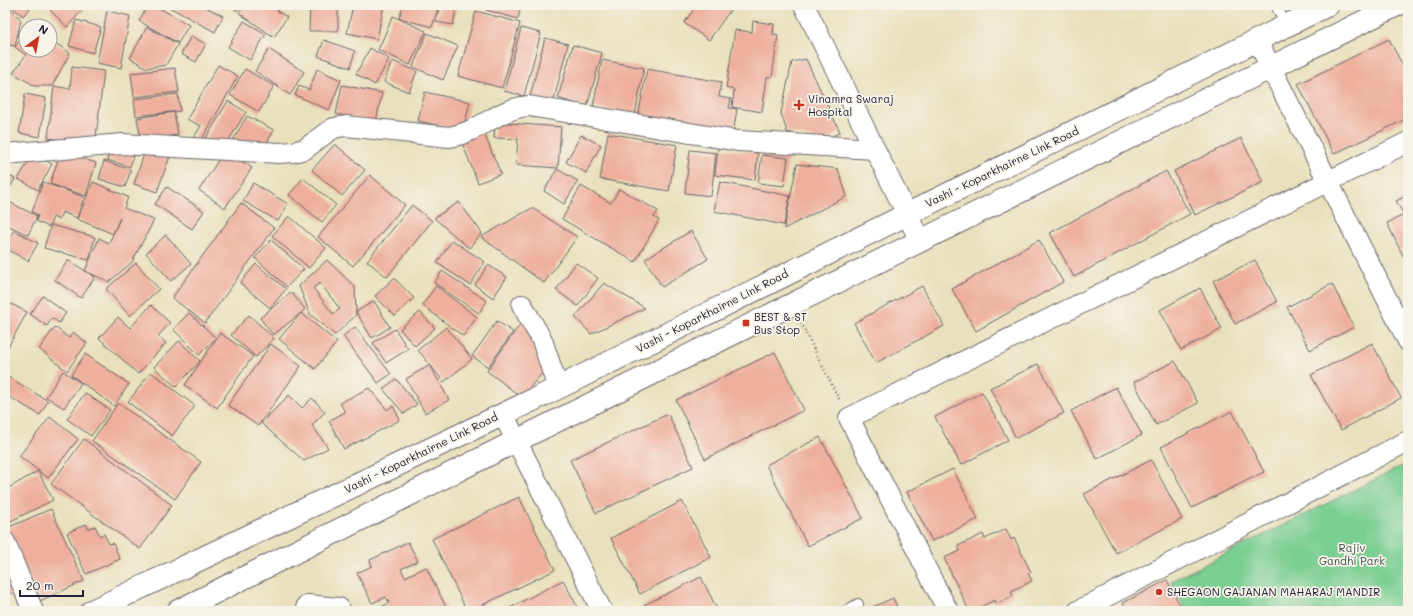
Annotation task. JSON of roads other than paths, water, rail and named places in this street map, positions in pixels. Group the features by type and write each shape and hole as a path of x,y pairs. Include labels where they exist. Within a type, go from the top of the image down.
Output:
{"main road":[{"name":"Vashi - Koparkhairne Link Road","path":"92,611 558,388 1328,5"},
{"path":"178,611 516,441 1397,5"}],"street":[{"path":"804,5 920,241"},
{"path":"1257,40 1408,341"},
{"path":"5,154 122,144 279,153 293,152 305,149 334,128 346,126 449,137 460,136 503,112 518,106 529,106 738,141 875,149"},
{"path":"948,611 849,418 1408,142"},
{"path":"522,305 542,340 558,388"},
{"path":"503,414 602,611"},
{"path":"1078,611 1408,441"},
{"path":"5,542 33,611"},
{"path":"307,605 339,608 341,611"}],"lane":[{"path":"1276,5 1286,26"},
{"path":"846,611 858,604"}],"place":[{"name":"Vinamra Swaraj Hospital","path":"799,105"},
{"name":"BEST & ST Bus Stop","path":"746,323"},
{"name":"SHEGAON GAJANAN MAHARAJ MANDIR","path":"1159,592"}],"park label":[{"name":"Rajiv Gandhi Park","path":"1352,554"}]}
